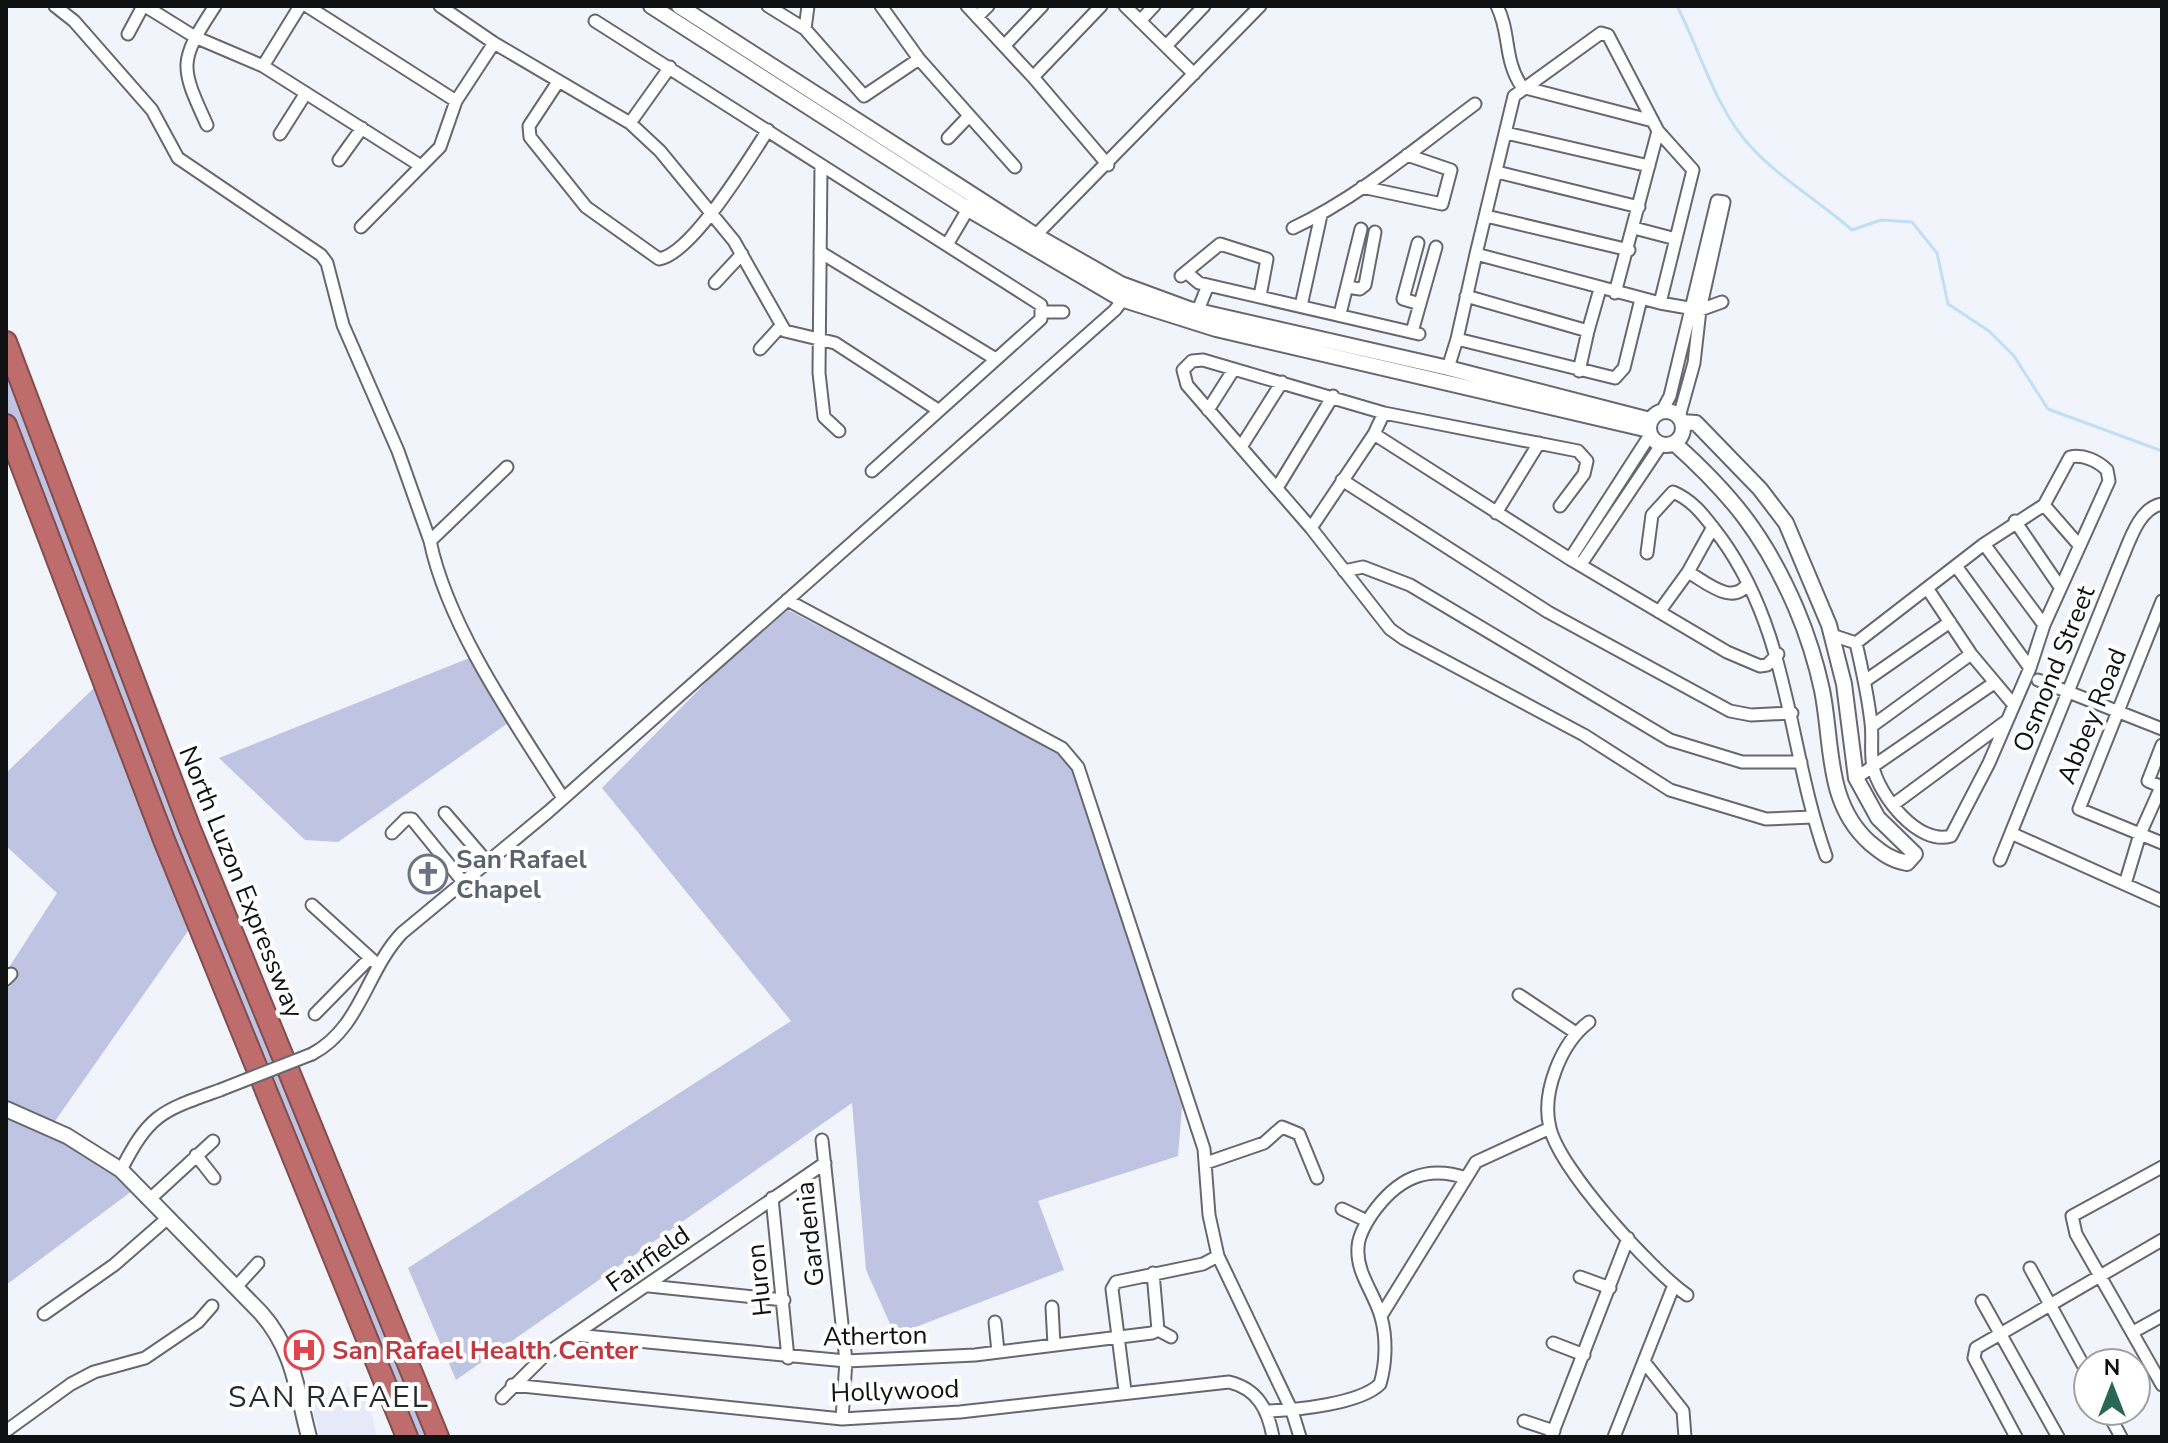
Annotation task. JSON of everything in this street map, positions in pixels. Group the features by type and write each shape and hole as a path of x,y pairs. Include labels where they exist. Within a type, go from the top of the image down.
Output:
{"highway":[{"name":"North Luzon Expressway","path":"6,342 190,829 438,1437"},
{"name":"North Luzon Expressway","path":"6,425 170,855 407,1437"}],"street":[{"path":"55,6 74,21 152,110 178,158 321,255 327,263 343,325 398,451 430,541 442,587 471,647 563,798"},
{"path":"128,34 144,6 195,37 263,66 421,166"},
{"path":"207,125 184,72 195,37 215,6"},
{"path":"263,66 300,6"},
{"path":"307,6 456,101"},
{"path":"440,6 494,43 630,123 660,151 742,254 781,326 792,335 835,343 938,410"},
{"path":"651,6 1032,240 1121,291 1191,315 1658,431 1683,432 1680,420 1694,363 1695,309"},
{"path":"679,6 972,203"},
{"path":"768,6 805,29 864,96 919,59"},
{"path":"805,29 808,6"},
{"path":"881,6 919,59 1015,167"},
{"path":"967,6 1108,165"},
{"path":"977,17 988,6"},
{"path":"1004,46 1042,6"},
{"path":"1033,77 1101,6"},
{"path":"1125,6 1194,74"},
{"path":"1140,21 1154,6"},
{"path":"1166,46 1204,6"},
{"path":"1032,240 1260,6"},
{"path":"1497,6 1503,21 1508,62 1522,87 1656,126"},
{"path":"595,21 1041,305 1041,319 994,358 872,471"},
{"path":"1448,368 1514,96 1522,87 1575,55 1601,33 1608,35 1656,126 1693,170 1660,303"},
{"path":"361,227 440,147 456,101 494,43"},
{"path":"630,123 670,67"},
{"path":"558,82 529,126 530,137 586,207 659,259 671,254 711,214 768,130"},
{"path":"280,134 306,93"},
{"path":"1293,228 1321,215 1475,104"},
{"path":"948,138 969,116"},
{"path":"1615,293 1629,250 1656,126"},
{"path":"339,160 362,128"},
{"path":"1506,133 1649,166"},
{"path":"1362,187 1442,204 1451,170 1407,155"},
{"path":"821,165 821,408 824,417 839,431"},
{"path":"1497,172 1639,207"},
{"path":"1576,562 1658,431 1695,309 1721,202"},
{"path":"948,243 972,203"},
{"path":"1301,306 1321,215"},
{"path":"1486,216 1629,250"},
{"path":"1340,314 1357,228 1377,233 1365,285 1360,289 1347,287"},
{"path":"1634,228 1676,239"},
{"path":"1260,296 1267,264 1263,254 1220,244 1183,274 1203,284 1415,333 1437,247 1415,242 1403,299 1420,304"},
{"path":"820,252 994,358"},
{"path":"715,283 742,254"},
{"path":"1476,254 1660,303 1695,309 1722,302"},
{"path":"1191,315 1203,284"},
{"path":"1579,371 1600,289"},
{"path":"315,1014 402,933 563,798 1115,310 1121,291"},
{"path":"1466,296 1588,331"},
{"path":"1457,339 1609,378 1619,375 1624,368 1641,299"},
{"path":"1043,312 1063,312"},
{"path":"1191,315 1448,368 1658,431 1740,507 1764,544 1787,588 1811,648 1829,728 1834,783 1842,804 1857,831 1884,855 1907,863 1915,854 1878,818 1859,783 1844,684 1829,625"},
{"path":"760,349 781,326"},
{"path":"1560,506 1584,474 1587,461 1578,451 1384,413 1333,396 1196,360 1183,370 1183,380 1311,528 1390,629 1404,639 1584,735 1670,790 1766,819 1812,817"},
{"path":"1208,410 1234,369"},
{"path":"1241,447 1282,382"},
{"path":"1277,488 1333,396"},
{"path":"1311,528 1374,434 1384,413"},
{"path":"1658,431 1680,420 1696,423 1760,489 1786,523 1832,635 1856,643"},
{"path":"1374,434 1496,513 1727,652 1760,666 1767,665 1778,654"},
{"path":"1496,513 1539,443"},
{"path":"2070,457 2081,457 2106,468 2109,481 2078,544 2006,722 1951,836 1939,837 1917,827 1894,804 1875,772 1872,726 1856,643 2015,521 2044,505 2070,457"},
{"path":"430,541 507,467"},
{"path":"1342,480 1548,612 1730,711 1751,715 1792,713"},
{"path":"1647,553 1652,515 1673,492 1694,505 1713,527 1748,583 1778,654 1812,817 1826,856"},
{"name":"Osmond Street","path":"2000,860 2140,520 2152,506 2162,504"},
{"path":"2044,505 2078,544"},
{"path":"2015,521 2060,587"},
{"path":"1659,612 1688,572 1713,527"},
{"path":"1984,544 2044,625"},
{"path":"1956,566 2030,668"},
{"path":"1344,571 1363,567 1410,585 1670,740 1742,762 1801,762"},
{"path":"1688,572 1722,592 1734,594 1743,590 1748,583"},
{"path":"1927,588 1971,654 2013,704"},
{"path":"787,600 1062,748 1071,758 1093,811 1206,1163 1209,1215 1218,1256 1292,1411 1300,1437"},
{"name":"Abbey Road","path":"2162,601 2079,809 2162,843"},
{"path":"1865,681 1950,622"},
{"path":"1872,726 1971,654"},
{"path":"2038,680 2162,729"},
{"path":"1859,783 1994,683"},
{"path":"1894,804 2006,722"},
{"path":"2125,884 2140,834 2162,787 2148,781 2162,745"},
{"path":"445,813 488,863"},
{"path":"392,833 406,819 412,819 464,883"},
{"path":"2013,834 2162,901"},
{"path":"312,905 374,962"},
{"path":"121,1170 140,1134 159,1114 312,1054 344,1029 374,962"},
{"path":"1519,995 1576,1033"},
{"path":"1589,1022 1576,1033 1551,1086 1550,1128 1580,1183 1628,1238 1687,1295"},
{"path":"6,1109 77,1141 121,1170 236,1287 282,1339 293,1367 309,1437"},
{"path":"1206,1163 1264,1143 1282,1127 1299,1134 1317,1178"},
{"path":"1381,1316 1476,1162 1550,1128"},
{"name":"Gardenia","path":"822,1140 846,1361 842,1419"},
{"path":"150,1199 213,1141"},
{"path":"196,1155 214,1178"},
{"name":"Fairfield","path":"502,1398 533,1363 825,1163"},
{"path":"2162,1167 2072,1216 2076,1234 2162,1385"},
{"path":"1273,1437 1268,1411 1292,1411 1362,1396 1380,1384 1385,1345 1381,1316 1366,1285 1358,1247 1367,1221 1384,1197 1407,1179 1425,1173 1466,1178"},
{"name":"Huron","path":"772,1198 788,1358"},
{"path":"1342,1209 1367,1221"},
{"path":"44,1314 114,1265 169,1217"},
{"path":"1524,1421 1552,1434 1628,1238"},
{"path":"2016,1437 1974,1358 1976,1348 2000,1337 2162,1240"},
{"path":"1125,1391 1112,1289 1126,1278 1203,1264 1218,1256"},
{"path":"236,1287 258,1263"},
{"path":"2030,1268 2074,1347"},
{"path":"1153,1273 1158,1330 1171,1337"},
{"path":"1580,1277 1610,1288"},
{"path":"1614,1437 1674,1285"},
{"path":"649,1286 784,1300"},
{"path":"1982,1301 2058,1437"},
{"path":"6,1431 71,1384 94,1372 145,1358 198,1322 212,1306"},
{"path":"1052,1307 1054,1345"},
{"path":"2133,1332 2162,1316"},
{"path":"995,1322 998,1352"},
{"name":"Atherton","path":"575,1335 788,1358 846,1361 998,1352 1158,1330"},
{"path":"1553,1343 1584,1355"},
{"path":"1645,1363 1683,1411 1687,1425 1685,1437"},
{"name":"Hollywood","path":"512,1385 842,1419 960,1412 1125,1391 1229,1382 1247,1389 1268,1411"}],"shaded area":[{"path":"6,358 431,1437 411,1437 394,1399 6,411"},
{"path":"786,609 1051,747 1070,762 1182,1107 1178,1156 1038,1201 1064,1270 895,1335 866,1270 852,1103 456,1380 408,1268 791,1021 602,788 735,653"},
{"path":"472,657 511,721 338,842 305,840 219,758"},
{"path":"99,683 193,924 53,1124 6,1104 6,972 57,893 6,846 6,773"},
{"path":"6,1115 85,1149 136,1188 6,1285"},
{"path":"364,1383 377,1437 320,1437 310,1397"}],"waterway":[{"path":"1677,6 1728,116 1764,160 1852,230 1881,220 1912,222 1937,253 1948,304 1989,331 2014,356 2048,409 2162,451"}],"place":[{"name":"San Rafael Chapel","path":"428,874"},
{"name":"San Rafael Health Center","path":"304,1350"}],"district":[{"name":"SAN RAFAEL","path":"329,1397"}]}
